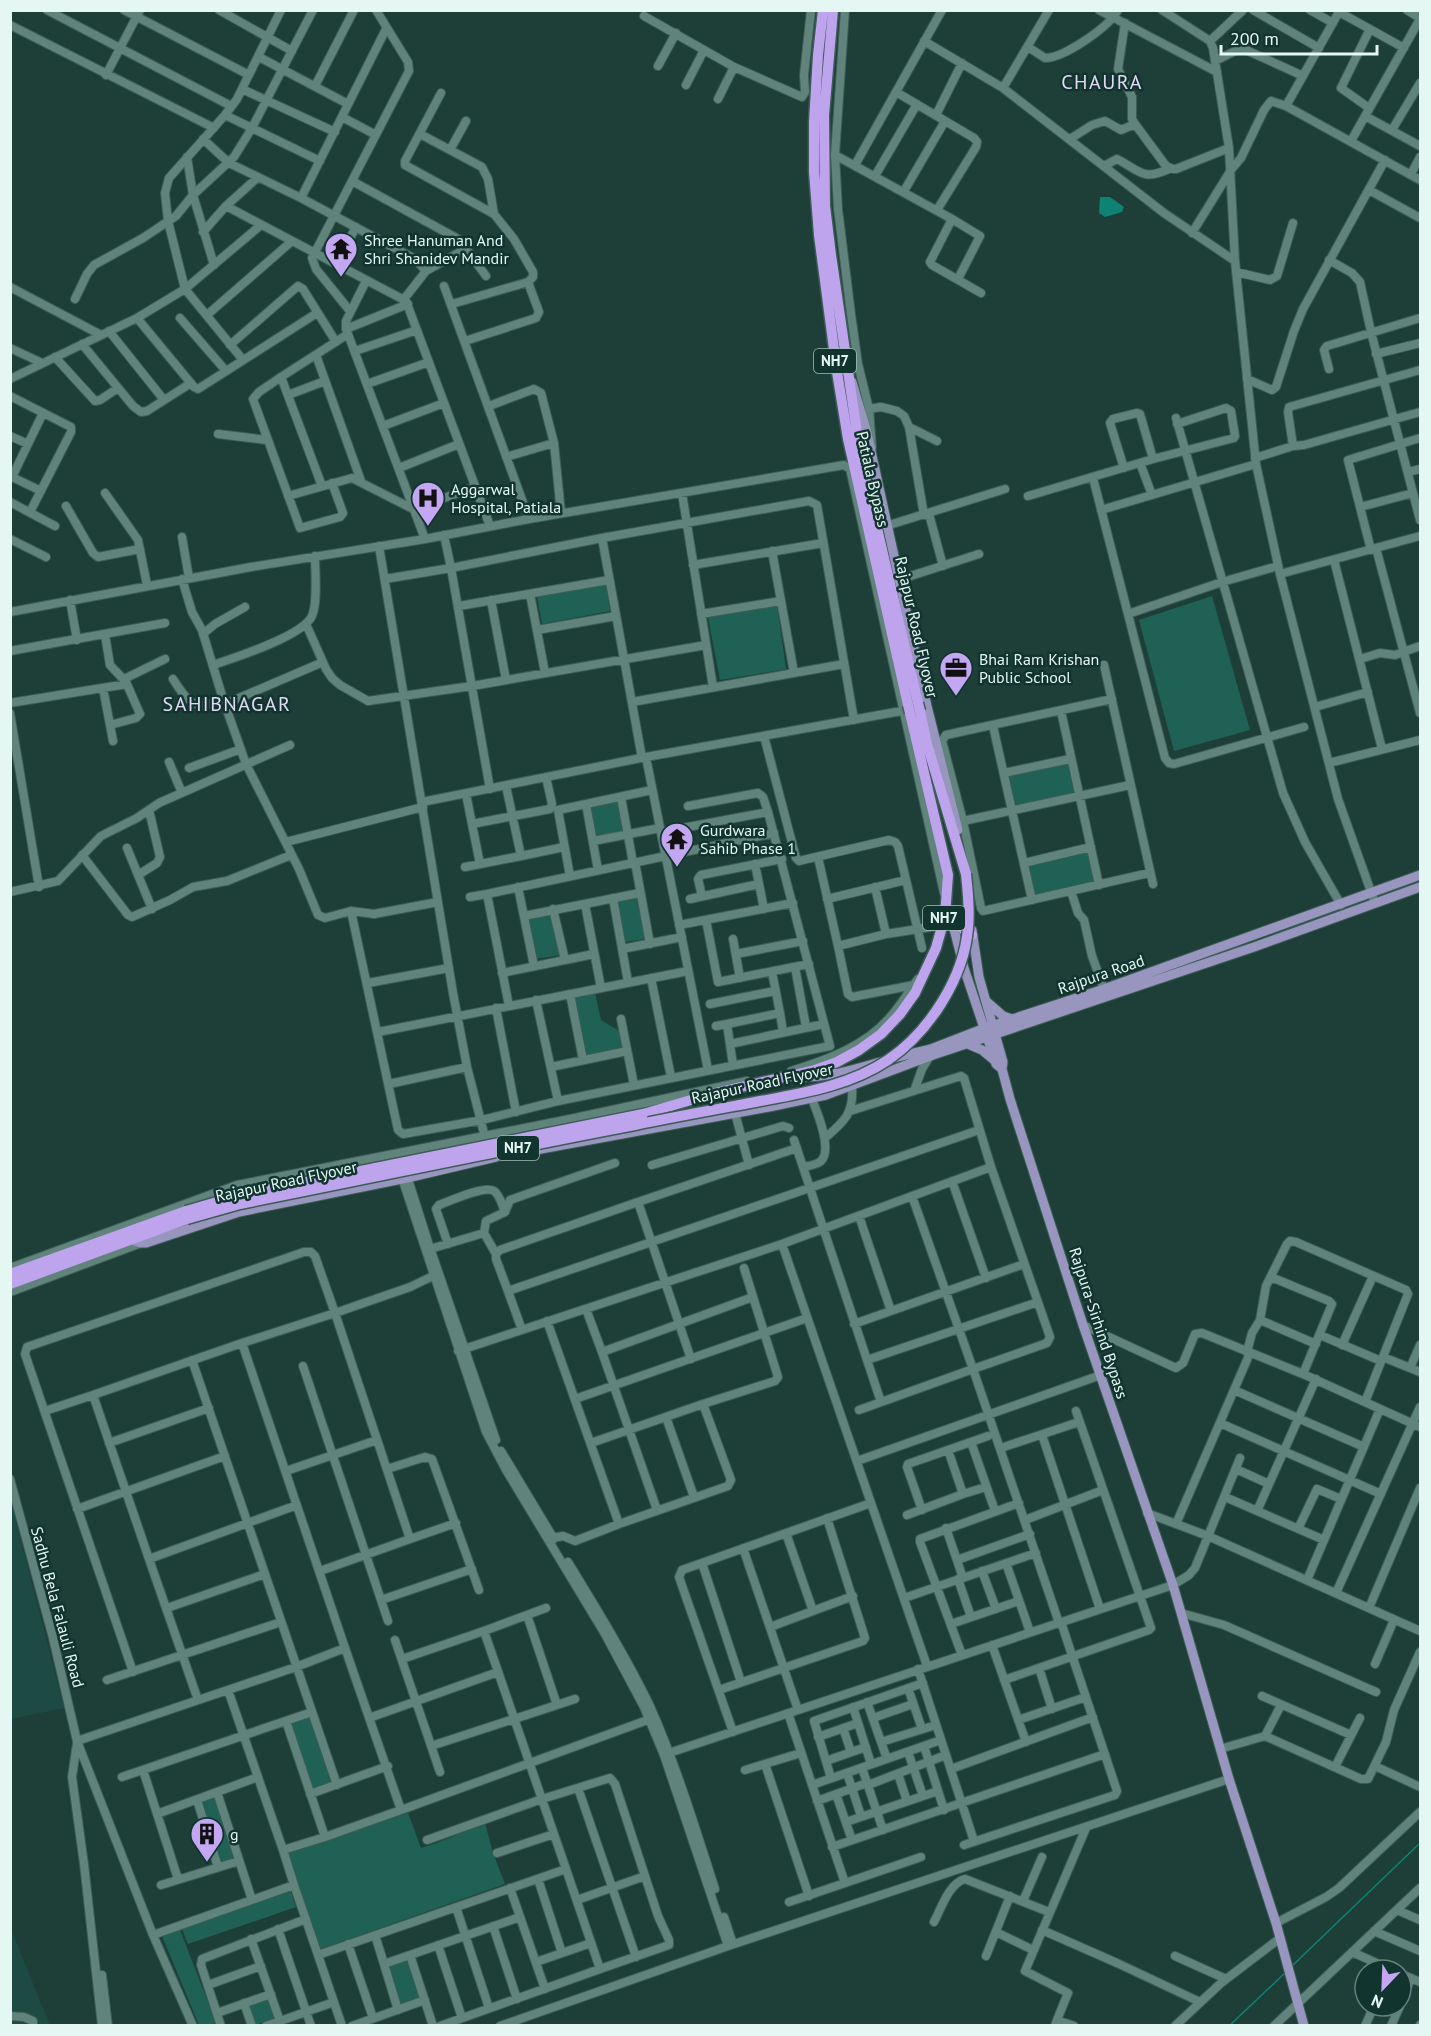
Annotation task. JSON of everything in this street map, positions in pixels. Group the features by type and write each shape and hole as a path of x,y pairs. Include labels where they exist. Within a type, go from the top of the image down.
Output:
{"highway":[{"name":"Patiala Bypass","path":"815,1070 859,1050 881,1034 900,1014 915,993 931,964 945,914 948,875 914,708 848,440 837,372 819,235 814,172 813,122 824,10"},
{"name":"NH7","path":"833,10 824,115 825,206 846,364"},
{"name":"Rajapur Road Flyover","path":"136,1242 187,1215 580,1135 802,1093 849,1079 887,1060 925,1026 958,969 968,929 969,902 966,874 914,708 884,552 861,460 846,364"},
{"path":"945,914 949,912 957,919 966,933 972,935"},
{"name":"Rajpura Road","path":"643,1114 715,1093 815,1070"},
{"name":"Rajapur Road Flyover","path":"10,1274 241,1195 643,1114"},
{"name":"NH7","path":"10,1284 136,1242"}],"main road":[{"path":"846,364 857,394 871,452 898,580 914,708 967,871 972,935 990,1032"},
{"name":"Rajpura Road","path":"136,1242 239,1212 490,1159 826,1095 968,1044 1012,1019 1104,989 1420,875"},
{"name":"Rajpura Road","path":"786,1077 823,1077 990,1032 1004,1032 1420,888"},
{"path":"945,914 952,925 964,968 990,1032"},
{"path":"986,1001 1003,1016 1012,1019"},
{"name":"Rajpura-Sirhind Bypass","path":"990,1032 1083,1325 1173,1586 1229,1779 1276,1923 1304,2025"},
{"path":"968,1044 998,1059 1004,1032"}],"street":[{"path":"47,10 231,106"},
{"path":"124,10 138,14 249,75"},
{"path":"219,10 230,13 292,51"},
{"path":"243,360 184,289 168,222 165,193 168,181 225,115 242,89 281,10"},
{"path":"75,299 87,274 94,266 168,222 182,211 193,195 229,163 242,147 313,10"},
{"path":"315,86 354,10"},
{"path":"351,311 312,261 406,80 409,67 376,10"},
{"path":"644,16 734,67 798,97 804,96 805,53 812,10"},
{"path":"845,10 835,155 838,209 858,364 869,409 873,441 871,452"},
{"path":"855,165 942,10"},
{"path":"1003,88 1049,10"},
{"path":"1099,10 1116,14 1125,24 1217,72"},
{"path":"1162,10 1210,40 1214,48 1229,148 1235,261 1256,461 1279,570 1338,799 1375,903"},
{"path":"1210,40 1243,10"},
{"path":"1253,10 1319,48"},
{"path":"1310,10 1333,23"},
{"path":"1351,141 1420,18 1407,10"},
{"path":"1286,105 1340,11 1404,48"},
{"path":"106,75 138,14"},
{"path":"1028,47 1045,58 1054,57 1087,39 1116,14"},
{"path":"1125,24 1118,69 1132,97 1132,119 1169,169"},
{"path":"10,25 214,128"},
{"path":"301,198 386,29"},
{"path":"1370,29 1341,86 1367,112 1420,146"},
{"path":"658,66 676,33"},
{"path":"924,41 1003,88 1192,233 1235,261"},
{"path":"686,85 705,50"},
{"path":"1215,61 1237,50 1246,50 1303,76"},
{"path":"259,57 348,104"},
{"path":"936,115 962,63"},
{"path":"718,99 734,67"},
{"path":"1392,130 1420,83"},
{"path":"242,89 334,132"},
{"path":"896,92 974,138 977,142 937,210"},
{"path":"441,93 405,160 407,168 494,214 514,239 533,272 528,282 452,304"},
{"path":"1192,233 1244,152 1267,105 1274,101 1286,105 1420,180"},
{"path":"874,176 917,104"},
{"path":"225,115 320,161"},
{"path":"342,117 376,135"},
{"path":"450,150 466,121"},
{"path":"904,191 945,121"},
{"path":"1070,139 1098,122 1105,121 1121,130 1135,124"},
{"path":"420,134 478,164 486,173 494,214"},
{"path":"203,139 229,163 356,227 417,261 426,271"},
{"path":"1104,166 1117,159 1150,176 1169,169 1176,169 1229,148"},
{"path":"835,155 904,191 980,236 958,279"},
{"path":"187,157 193,195 214,265"},
{"path":"1411,174 1420,157"},
{"path":"1247,379 1267,389 1272,390 1276,387 1294,331 1329,260 1386,160"},
{"path":"203,232 226,206 257,178"},
{"path":"351,182 460,240 486,276"},
{"path":"1369,190 1420,218"},
{"path":"226,206 406,302 490,526"},
{"path":"952,219 930,262 981,293"},
{"path":"1236,272 1274,280 1293,224"},
{"path":"10,379 137,318 184,289 261,225"},
{"path":"336,264 356,227"},
{"path":"207,315 292,241"},
{"path":"332,483 343,513 340,517 302,529 299,527 253,399 281,377 336,342 347,331 406,302 426,271 467,248"},
{"path":"1329,260 1357,277 1420,520"},
{"path":"366,281 346,321 347,331 425,538"},
{"path":"465,341 536,318 539,312 528,282"},
{"path":"230,345 298,286 303,289 336,342"},
{"path":"444,286 529,519"},
{"path":"10,287 105,333 164,400"},
{"path":"137,318 195,388 200,388 317,313"},
{"path":"180,318 226,371"},
{"path":"1329,369 1324,350 1327,346 1420,318"},
{"path":"355,351 417,330"},
{"path":"1377,354 1420,343"},
{"path":"82,344 133,406 141,412 147,411 191,383"},
{"path":"10,348 42,363"},
{"path":"316,355 361,481"},
{"path":"55,357 95,401 118,388"},
{"path":"367,384 429,363"},
{"path":"1293,446 1289,407 1420,370"},
{"path":"281,377 322,486"},
{"path":"288,395 325,381"},
{"path":"489,406 534,389 541,393 554,443 561,513"},
{"path":"10,396 68,424 71,429 30,512"},
{"path":"383,426 444,403"},
{"path":"869,409 881,407 897,411 904,416 909,427 927,515 943,566"},
{"path":"1028,496 1153,459 1184,451 1234,438 1236,434 1231,411 1226,408 1177,421 1184,451 1193,483 1283,792 1293,818 1341,905"},
{"path":"1101,510 1193,483 1293,446 1304,445 1420,412"},
{"path":"41,491 11,476 43,413"},
{"path":"1124,468 1110,423 1113,419 1140,414 1153,459"},
{"path":"909,427 937,441"},
{"path":"218,434 267,440"},
{"path":"10,436 28,444"},
{"path":"1420,438 1348,460 1360,507 1405,652 1420,712"},
{"path":"506,457 554,443"},
{"path":"399,468 459,444"},
{"path":"1140,463 1152,495"},
{"path":"10,612 186,578 844,465 850,469 914,708 944,892 931,950 914,985 891,1017 870,1036 834,1056 793,1071 767,1077 237,1185 10,1268"},
{"path":"1408,472 1420,470"},
{"path":"288,496 352,478 413,509 475,487"},
{"path":"1093,478 1165,758 1169,763 1174,764 1304,727"},
{"path":"886,526 1005,489"},
{"path":"105,493 138,540 147,585"},
{"path":"682,493 714,687"},
{"path":"1360,507 1413,493"},
{"path":"385,579 809,501 817,505 854,720"},
{"path":"10,502 55,526"},
{"path":"66,506 93,553 98,557 140,549"},
{"path":"444,535 459,606 490,789"},
{"path":"182,537 192,612 203,634 246,764 286,842 318,915 325,918 351,912 374,914 438,902"},
{"path":"1128,614 1222,582 1334,560 1420,537"},
{"path":"602,538 632,702 666,856 708,1070"},
{"path":"10,539 46,557"},
{"path":"693,565 823,543"},
{"path":"379,546 449,968 467,1067 490,1159"},
{"path":"772,551 794,673"},
{"path":"898,580 980,554"},
{"path":"213,665 261,648 306,624 313,611 315,556"},
{"path":"1334,560 1382,749"},
{"path":"459,606 609,580"},
{"path":"530,594 545,673"},
{"path":"70,600 77,640"},
{"path":"491,600 506,680"},
{"path":"701,614 781,601"},
{"path":"203,634 215,624 245,607"},
{"path":"537,630 616,616"},
{"path":"10,651 165,623"},
{"path":"306,624 332,678 368,700 405,697 706,645"},
{"path":"105,635 109,663 126,681 140,714 136,718 110,725"},
{"path":"1360,658 1380,653 1392,655 1420,646"},
{"path":"10,703 103,688 126,681 165,658"},
{"path":"173,679 186,697 197,704 209,706 323,662"},
{"path":"632,702 844,664"},
{"path":"1104,665 1153,885"},
{"path":"103,688 113,741"},
{"path":"1315,707 1368,692"},
{"path":"1112,699 946,735 942,741 963,822 981,908 986,911 1149,873"},
{"path":"286,842 466,794 914,708"},
{"path":"1061,711 1099,885"},
{"path":"10,713 39,887"},
{"path":"993,726 1032,900"},
{"path":"764,736 796,858 799,861 893,840 898,846 922,948"},
{"path":"1329,764 1420,740"},
{"path":"10,892 58,881 101,836 182,793 290,745"},
{"path":"189,768 241,749"},
{"path":"1004,772 1070,759"},
{"path":"169,762 182,793"},
{"path":"472,824 550,809 552,804 546,777"},
{"path":"963,822 1130,785"},
{"path":"506,786 520,856"},
{"path":"570,876 558,810 652,790"},
{"path":"688,806 758,793 763,797 782,858 834,1056"},
{"path":"466,794 480,864"},
{"path":"621,797 650,944"},
{"path":"586,804 598,870"},
{"path":"138,875 157,863 160,857 149,810"},
{"path":"593,841 768,812"},
{"path":"470,897 774,833"},
{"path":"465,867 564,847"},
{"path":"1024,863 1091,847"},
{"path":"127,848 152,909"},
{"path":"82,855 129,916 135,917 193,886 226,881 291,855"},
{"path":"818,857 848,994 852,997 914,985"},
{"path":"702,896 698,879 701,875 782,858"},
{"path":"755,864 764,909"},
{"path":"827,898 906,880"},
{"path":"690,899 759,884"},
{"path":"518,887 534,966"},
{"path":"875,887 886,934"},
{"path":"1071,891 1078,913 1087,927 1092,956 1104,989"},
{"path":"524,916 640,893"},
{"path":"487,894 509,1006"},
{"path":"613,898 628,982"},
{"path":"679,925 793,903"},
{"path":"585,904 601,988"},
{"path":"553,909 565,960"},
{"path":"351,912 368,982 398,1130 403,1134 482,1120 558,1101 830,1046"},
{"path":"706,920 718,982 809,964"},
{"path":"838,946 886,934 938,926"},
{"path":"622,949 682,937"},
{"path":"732,939 740,978"},
{"path":"736,954 803,941"},
{"path":"502,973 594,954"},
{"path":"795,967 806,1028"},
{"path":"368,982 449,968"},
{"path":"378,1032 688,970"},
{"path":"772,972 783,1032"},
{"path":"651,978 671,1077"},
{"path":"710,1004 775,991"},
{"path":"570,994 583,1060"},
{"path":"536,1000 558,1101"},
{"path":"496,1008 516,1112"},
{"path":"716,1026 780,1013"},
{"path":"621,1019 634,1085"},
{"path":"730,1044 824,1023"},
{"path":"727,1024 733,1065"},
{"path":"551,1067 627,1051"},
{"path":"914,1091 930,1056"},
{"path":"388,1084 467,1067"},
{"path":"850,1111 961,1076 964,1078 1049,1341 859,1410"},
{"path":"825,1138 845,1120 850,1111 853,1097 852,1086"},
{"path":"803,1167 823,1160 825,1138 812,1099"},
{"path":"735,1113 748,1165"},
{"path":"652,1165 783,1125 789,1128"},
{"path":"508,1290 979,1130"},
{"path":"496,1254 500,1250 748,1165 795,1144 881,1402"},
{"path":"398,1154 433,1276 492,1434 626,1659 667,1754 731,1945"},
{"path":"522,1330 496,1254 484,1233 486,1221 505,1212 510,1200 615,1163"},
{"path":"461,1350 782,1244 991,1167"},
{"path":"404,1177 430,1249 491,1441 652,1718"},
{"path":"952,1181 986,1278"},
{"path":"448,1244 436,1209 439,1205 491,1189 497,1193 505,1212"},
{"path":"912,1196 1117,1787 1115,1795 964,1845"},
{"path":"638,1202 691,1359"},
{"path":"859,1216 891,1311"},
{"path":"430,1249 484,1233"},
{"path":"1176,1524 1234,1390 1248,1352 1252,1333 1260,1320 1263,1296 1282,1251 1290,1241 1406,1290 1408,1294 1365,1402"},
{"path":"10,1292 136,1242"},
{"path":"782,1244 927,1666"},
{"path":"133,1672 25,1354 27,1347 304,1252 311,1252 315,1256 335,1313 410,1539"},
{"path":"855,1324 1024,1264"},
{"path":"591,1443 775,1380 778,1377 744,1268"},
{"path":"45,1412 410,1287 433,1276"},
{"path":"1342,1345 1373,1276"},
{"path":"1271,1277 1332,1304 1303,1374"},
{"path":"602,1352 753,1297"},
{"path":"867,1360 1038,1302"},
{"path":"586,1309 657,1510"},
{"path":"575,1399 807,1318"},
{"path":"1260,1320 1316,1344"},
{"path":"547,1322 619,1524"},
{"path":"1083,1325 1176,1368 1182,1363 1192,1338 1198,1333 1316,1379 1417,1425"},
{"path":"1320,1335 1420,1372"},
{"path":"242,1343 401,1810"},
{"path":"1410,1368 1420,1345"},
{"path":"192,1360 337,1785"},
{"path":"303,1366 388,1621"},
{"path":"857,1461 1101,1375"},
{"path":"1257,1511 1316,1379"},
{"path":"1234,1390 1364,1447"},
{"path":"93,1395 198,1700"},
{"path":"554,1538 563,1536 575,1542 657,1510 728,1486 731,1479 703,1404"},
{"path":"1336,1593 1381,1494 1417,1425 1420,1407"},
{"path":"109,1443 208,1408"},
{"path":"1307,1580 1380,1409"},
{"path":"1004,1680 1149,1630 1151,1625 1076,1411"},
{"path":"666,1417 694,1497"},
{"path":"1001,1448 1079,1422"},
{"path":"1220,1423 1381,1494"},
{"path":"1042,1435 1100,1609"},
{"path":"922,1510 907,1467 908,1464 988,1436"},
{"path":"286,1471 377,1440"},
{"path":"971,1442 995,1511"},
{"path":"948,1449 963,1494"},
{"path":"78,1509 225,1456"},
{"path":"387,1469 425,1457 432,1459 479,1590"},
{"path":"667,1754 1173,1586 1189,1575 1208,1536 1240,1458"},
{"path":"1236,1469 1269,1484"},
{"name":"Sadhu Bela Falauli Road","path":"10,1479 53,1638 77,1741"},
{"path":"907,1515 986,1486"},
{"path":"1369,1608 1420,1488"},
{"path":"1298,1529 1317,1489 1341,1499"},
{"path":"1025,1520 1103,1490"},
{"path":"1225,1497 1324,1540"},
{"path":"733,1732 679,1577 682,1570 871,1503"},
{"path":"962,1655 920,1539 1019,1503"},
{"path":"149,1559 297,1505"},
{"path":"1147,1513 1208,1536 1420,1631"},
{"path":"719,1689 863,1641 866,1634 827,1518"},
{"path":"320,1571 456,1523"},
{"path":"946,1528 957,1560 971,1617"},
{"path":"786,1533 813,1611"},
{"path":"957,1560 1030,1534"},
{"path":"743,1548 798,1710"},
{"path":"904,1598 1036,1553"},
{"path":"702,1563 741,1682"},
{"path":"1006,1563 1030,1632"},
{"path":"381,1600 472,1569"},
{"path":"982,1571 996,1609"},
{"path":"167,1608 265,1574"},
{"path":"770,1627 854,1596"},
{"path":"951,1624 1019,1601"},
{"path":"402,1659 546,1608"},
{"path":"1181,1613 1224,1625 1376,1692"},
{"path":"527,1615 557,1705"},
{"path":"1375,1664 1394,1620"},
{"path":"107,1680 281,1622"},
{"path":"484,1630 600,1970"},
{"path":"395,1640 440,1772"},
{"path":"992,1645 1026,1742"},
{"path":"77,1741 296,1667 345,1648"},
{"path":"1220,1749 1265,1737 1364,1780 1370,1777 1386,1742 1394,1710 1420,1652"},
{"path":"1039,1668 1052,1709"},
{"path":"918,1669 974,1841"},
{"path":"369,1718 498,1672"},
{"path":"831,1778 813,1724 815,1719 923,1683"},
{"path":"908,1688 922,1729"},
{"path":"228,1690 342,2025"},
{"path":"1262,1696 1351,1735"},
{"path":"1018,1720 1086,1697"},
{"path":"431,1746 575,1699"},
{"path":"867,1702 887,1759"},
{"path":"873,1718 913,1704"},
{"path":"1265,1737 1281,1705"},
{"path":"853,1707 871,1764"},
{"path":"122,1777 244,1734 312,1713"},
{"path":"788,1713 844,1883"},
{"path":"951,1769 1093,1717"},
{"path":"283,1850 325,1838 652,1718"},
{"path":"1335,1767 1360,1718"},
{"path":"286,1721 325,1838"},
{"path":"818,1737 858,1723"},
{"path":"881,1742 936,1725"},
{"path":"843,1728 851,1752"},
{"path":"812,1785 941,1740"},
{"path":"77,1741 74,1769 102,2025"},
{"path":"77,1741 153,1935 193,2025"},
{"path":"924,1746 944,1810"},
{"path":"826,1761 866,1747"},
{"path":"908,1752 923,1796"},
{"path":"745,1770 801,1753"},
{"path":"832,1847 1105,1754"},
{"path":"817,1801 946,1755"},
{"path":"765,1764 809,1896"},
{"path":"310,1794 387,1766"},
{"path":"1375,1766 1420,1787"},
{"path":"862,1768 883,1830"},
{"path":"143,1770 178,1879"},
{"path":"847,1773 861,1816"},
{"path":"898,1774 907,1801"},
{"path":"157,1814 258,1777"},
{"path":"427,1840 606,1778 610,1779 613,1782 669,1943 667,1946 600,1970 440,2025"},
{"path":"500,2025 994,1856 1086,1828 1167,1798 1229,1779"},
{"path":"578,1788 636,1957"},
{"path":"846,1822 938,1791"},
{"path":"217,1792 252,1900"},
{"path":"836,1794 852,1840"},
{"path":"197,1800 218,1867"},
{"path":"1276,1923 1339,1888 1420,1812"},
{"path":"80,1821 108,2025"},
{"path":"1074,2025 1056,2023 1068,1993 1026,1972 1026,1966 1086,1828"},
{"path":"497,1853 554,1834"},
{"path":"789,1902 921,1857"},
{"path":"1023,1901 1042,1857"},
{"path":"160,1885 239,1861"},
{"path":"318,1955 566,1869"},
{"path":"577,1900 645,1876"},
{"path":"538,1879 562,1953"},
{"path":"934,1922 949,1892 961,1879 1049,1912"},
{"path":"153,1935 294,1885"},
{"path":"510,1888 545,1989"},
{"path":"1274,2025 1297,1999 1352,1952 1420,1888"},
{"path":"986,1956 1010,1896"},
{"path":"456,1907 489,2008"},
{"path":"1397,1910 1420,1920"},
{"path":"384,1964 520,1917"},
{"path":"221,2025 201,1965 202,1959 306,1919"},
{"path":"493,1926 518,1999"},
{"path":"278,1929 311,2025"},
{"path":"1041,1930 1200,2002"},
{"path":"1374,1931 1420,1951"},
{"path":"996,1932 1033,1950"},
{"path":"375,1935 398,2010"},
{"path":"252,1939 280,2021"},
{"path":"536,1962 591,1943"},
{"path":"1175,2025 1226,1979 1281,1943"},
{"path":"348,1944 373,2018"},
{"path":"438,1945 462,2018"},
{"path":"1352,1952 1365,1958"},
{"path":"410,1955 433,2025"},
{"path":"1175,1956 1226,1979"},
{"path":"208,1985 261,1966"},
{"path":"217,2013 271,1994"},
{"path":"352,2025 425,2000"},
{"path":"266,2025 334,2002"},
{"path":"244,2003 252,2025"},
{"path":"10,2016 30,2019 33,2025"}],"shaded area":[{"path":"1100,197 1110,197 1124,207 1122,212 1105,217 1099,213"},
{"path":"606,584 610,611 542,624 537,596"},
{"path":"1212,596 1250,730 1174,751 1139,620"},
{"path":"777,605 786,669 720,680 708,617"},
{"path":"1067,762 1075,795 1015,807 1008,776"},
{"path":"618,800 623,831 595,836 589,805"},
{"path":"1088,850 1096,882 1035,897 1027,864"},
{"path":"637,895 646,939 625,942 615,899"},
{"path":"552,912 561,955 535,959 526,918"},
{"path":"595,993 601,1020 621,1032 624,1048 586,1055 574,997"},
{"path":"10,1498 64,1708 11,1719 10,1719"},
{"path":"310,1716 334,1784 311,1791 289,1722"},
{"path":"214,1796 235,1858 220,1863 200,1801"},
{"path":"408,1813 421,1848 485,1823 505,1884 318,1950 288,1852"},
{"path":"290,1889 296,1907 188,1944 182,1929"},
{"path":"11,1929 50,2025 11,2025"},
{"path":"180,1930 217,2025 199,2025 162,1936"},
{"path":"409,1958 422,1999 399,2007 387,1965"},
{"path":"270,1996 278,2019 254,2025 246,2005"}],"waterway":[{"path":"1293,1965 1420,1843"},
{"path":"1229,2026 1285,1973"}],"place":[{"name":"Shree Hanuman And Shri Shanidev Mandir","path":"341,278"},
{"name":"Aggarwal Hospital, Patiala","path":"428,527"},
{"name":"Bhai Ram Krishan Public School","path":"956,697"},
{"name":"Gurdwara Sahib Phase 1","path":"677,868"},
{"name":"g","path":"207,1863"}],"district":[{"name":"CHAURA","path":"1102,82"},
{"name":"SAHIBNAGAR","path":"227,704"}]}
